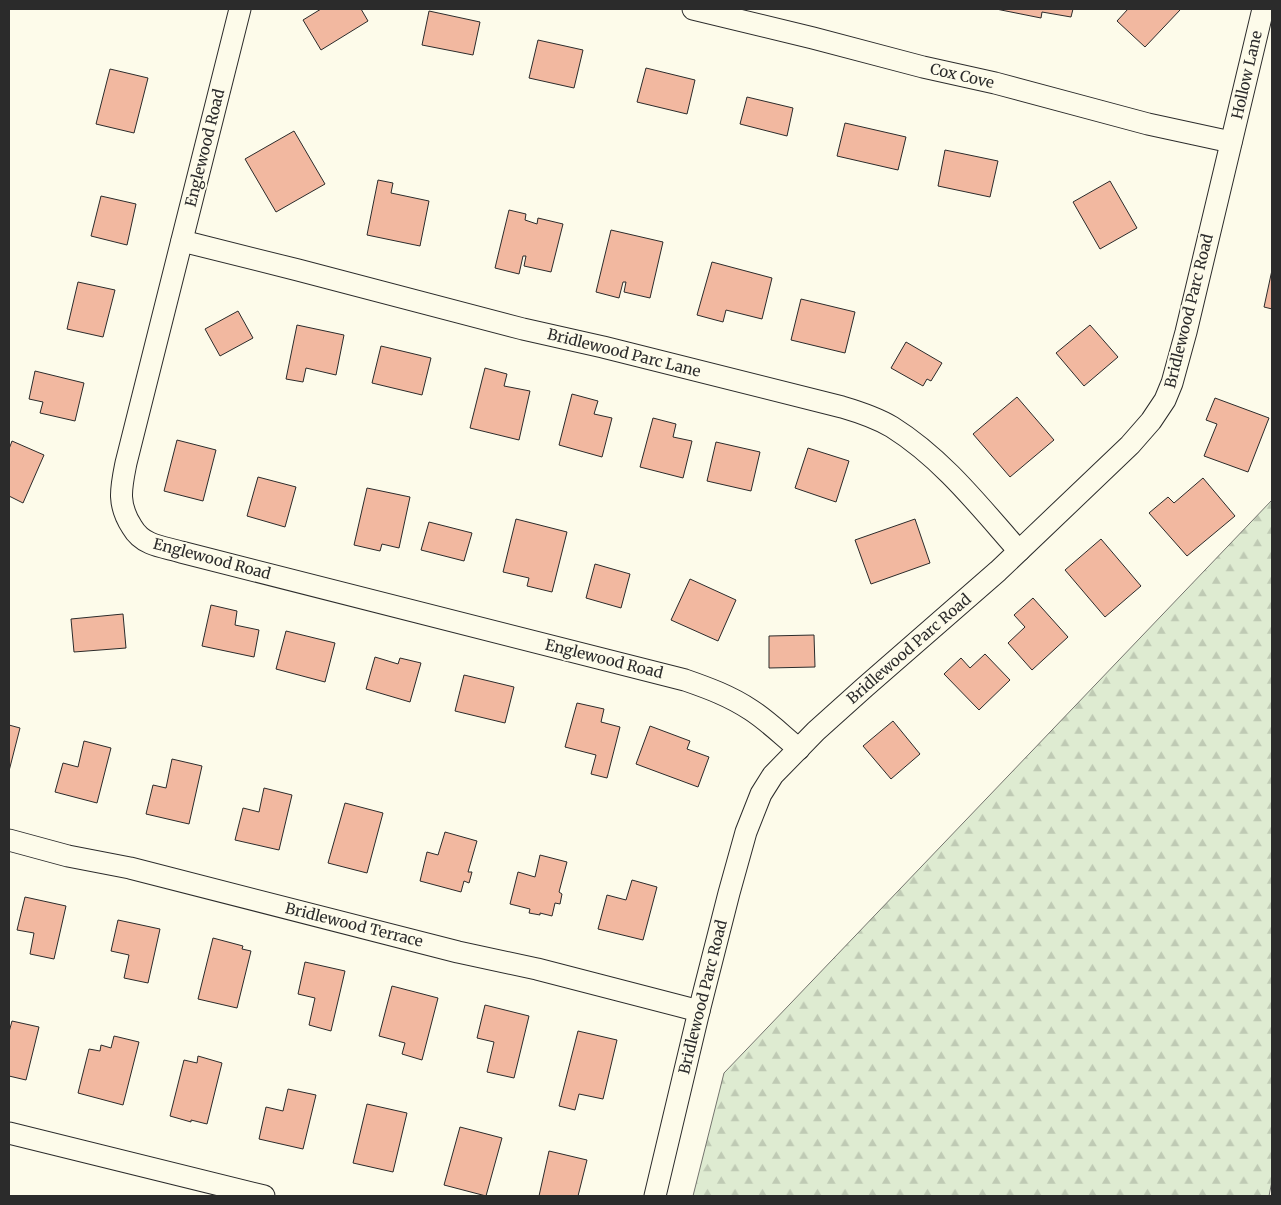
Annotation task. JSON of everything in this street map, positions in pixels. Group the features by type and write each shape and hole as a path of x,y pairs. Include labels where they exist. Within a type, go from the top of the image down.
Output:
{"street":[{"name":"Englewood Road","path":"240,9 126,463 121,489 122,508 136,533 149,543 180,552 685,680 710,688 753,711 799,749"},
{"name":"Cox Cove","path":"693,9 922,67 995,83 1148,124 1231,142"},
{"name":"Hollow Lane","path":"1231,142 1262,9"},
{"name":"Bridlewood Parc Road","path":"655,1196 729,893 749,824 760,794 773,775 816,731 998,571 1130,445 1151,421 1165,400 1172,383 1231,142"},
{"name":"Bridlewood Parc Lane","path":"182,242 866,414 891,427 923,448 956,480 1018,551"},
{"name":"Bridlewood Terrace","path":"9,840 448,949 537,969 699,1011"},
{"path":"9,1134 264,1196"}],"green space":[{"path":"1272,500 1272,1181 1269,1196 693,1196 724,1073"}],"building":[{"path":"321,9 361,9 368,21 321,50 303,20"},
{"path":"996,9 1073,9 1071,17 1042,12 1041,18"},
{"path":"1128,9 1180,10 1145,47 1117,21"},
{"path":"429,11 480,22 473,55 422,45"},
{"path":"538,40 583,50 574,88 529,78"},
{"path":"646,68 695,80 687,114 637,102"},
{"path":"110,69 148,78 134,133 96,124"},
{"path":"747,97 793,108 787,136 740,124"},
{"path":"845,123 906,137 898,170 837,156"},
{"path":"294,131 325,184 276,212 245,159"},
{"path":"945,150 998,161 990,197 938,186"},
{"path":"378,180 393,183 391,193 429,201 420,246 367,235"},
{"path":"1110,181 1137,228 1100,249 1073,202"},
{"path":"101,196 136,204 127,245 91,236"},
{"path":"509,210 526,214 525,220 537,224 538,218 563,224 551,272 524,266 526,256 523,256 519,274 495,268"},
{"path":"611,230 663,242 650,298 624,292 626,282 623,282 619,298 596,292"},
{"path":"712,262 772,278 762,319 726,310 723,322 697,315"},
{"path":"1272,270 1272,309 1264,307"},
{"path":"78,282 115,290 103,337 67,329"},
{"path":"801,299 855,312 845,353 791,340"},
{"path":"238,311 253,338 220,356 205,329"},
{"path":"297,325 344,335 336,375 306,368 303,382 286,379"},
{"path":"1090,325 1118,357 1084,386 1056,353"},
{"path":"906,342 942,363 931,381 927,379 923,386 891,368"},
{"path":"381,346 431,358 422,395 372,383"},
{"path":"485,368 507,374 504,386 530,391 519,440 470,428"},
{"path":"35,371 84,383 75,421 40,413 43,402 29,399"},
{"path":"572,394 598,401 594,414 612,418 602,457 559,445"},
{"path":"1017,397 1054,440 1010,477 973,434"},
{"path":"1215,398 1269,418 1248,472 1204,456 1217,424 1206,420"},
{"path":"653,418 676,424 673,437 692,441 683,478 640,467"},
{"path":"177,440 216,450 203,501 164,491"},
{"path":"12,441 44,455 23,503 9,496 9,449"},
{"path":"716,442 760,452 751,491 707,481"},
{"path":"808,448 849,461 836,502 795,488"},
{"path":"258,477 296,487 285,527 247,516"},
{"path":"1203,478 1235,516 1187,556 1149,513 1168,497 1174,503"},
{"path":"367,488 410,497 399,548 382,544 380,551 354,545"},
{"path":"516,519 567,532 552,592 527,586 529,578 503,572"},
{"path":"915,519 930,563 871,584 855,540"},
{"path":"429,522 472,533 464,561 421,550"},
{"path":"1101,539 1141,586 1105,617 1065,570"},
{"path":"595,564 630,574 621,608 586,598"},
{"path":"690,579 736,600 718,641 671,620"},
{"path":"1033,598 1068,637 1032,670 1008,643 1025,627 1014,615"},
{"path":"211,605 237,611 235,625 259,630 254,657 202,646"},
{"path":"123,614 126,648 74,652 71,619"},
{"path":"286,631 335,643 325,682 276,669"},
{"path":"814,635 815,667 769,668 769,636"},
{"path":"985,654 1010,680 979,710 944,674 961,658 970,668"},
{"path":"375,657 398,664 400,658 421,663 410,702 366,689"},
{"path":"464,675 514,687 505,723 455,711"},
{"path":"577,703 604,709 601,722 620,727 607,778 591,774 596,755 565,747"},
{"path":"893,721 920,754 891,779 863,746"},
{"path":"9,725 20,728 9,771"},
{"path":"650,726 690,741 687,749 709,757 698,787 636,764"},
{"path":"84,741 111,748 97,803 55,792 63,763 78,767"},
{"path":"172,759 202,766 189,824 146,814 153,785 166,788"},
{"path":"264,788 292,795 279,850 235,840 243,808 259,812"},
{"path":"345,803 383,813 367,873 328,863"},
{"path":"445,832 477,841 468,872 472,872 469,883 464,881 461,892 420,881 427,852 438,855"},
{"path":"540,855 567,862 559,892 562,894 560,904 555,903 552,916 529,913 530,909 510,904 518,872 535,877"},
{"path":"632,880 657,887 643,940 598,929 607,895 626,900"},
{"path":"25,897 66,906 54,959 30,954 34,933 17,930"},
{"path":"118,920 160,929 148,983 124,978 129,955 111,951"},
{"path":"213,938 243,946 242,949 251,951 237,1008 198,999"},
{"path":"305,962 345,971 331,1031 309,1025 315,998 298,994"},
{"path":"392,986 438,998 422,1060 402,1054 405,1043 379,1036"},
{"path":"485,1005 529,1016 514,1078 487,1072 494,1042 477,1038"},
{"path":"12,1021 39,1027 26,1080 9,1076 9,1032"},
{"path":"578,1031 617,1040 603,1099 579,1094 575,1110 559,1106"},
{"path":"114,1036 139,1042 123,1105 78,1093 89,1049 100,1051 101,1045 111,1048"},
{"path":"198,1056 222,1063 207,1124 170,1116 184,1060 197,1063"},
{"path":"288,1089 316,1095 303,1149 259,1139 266,1107 283,1111"},
{"path":"367,1104 407,1113 393,1172 353,1163"},
{"path":"460,1127 502,1138 486,1196 444,1185"},
{"path":"549,1151 587,1160 578,1196 539,1196"}]}
